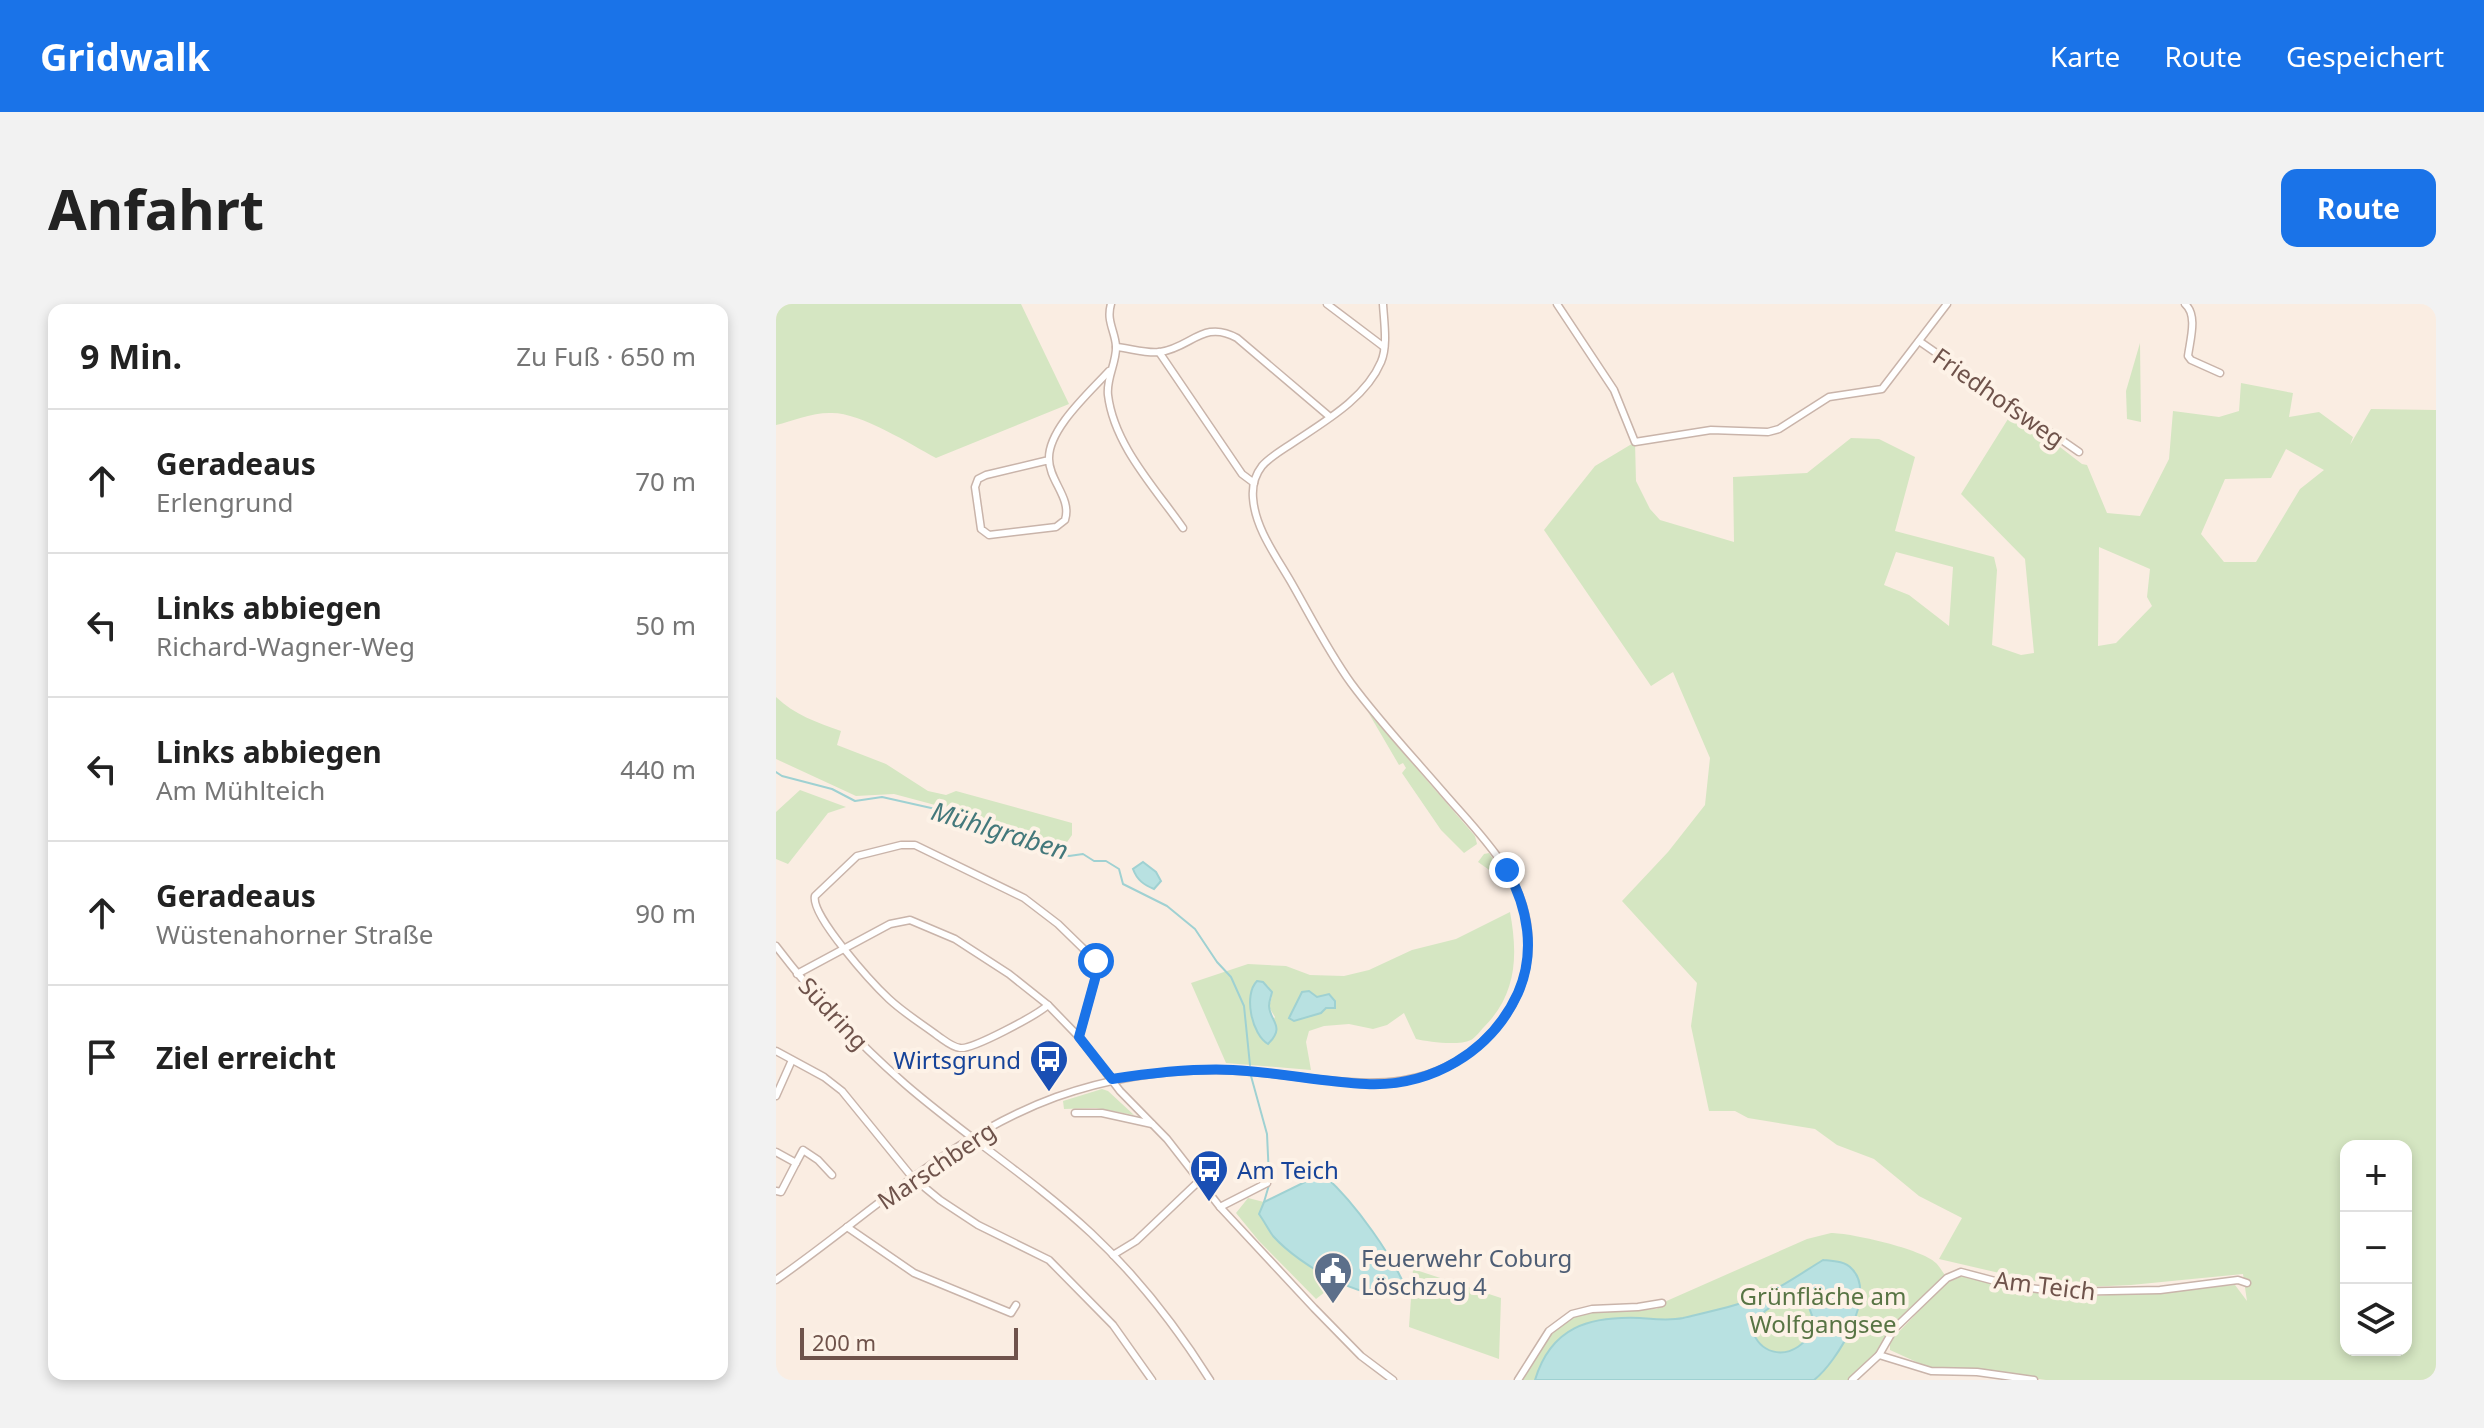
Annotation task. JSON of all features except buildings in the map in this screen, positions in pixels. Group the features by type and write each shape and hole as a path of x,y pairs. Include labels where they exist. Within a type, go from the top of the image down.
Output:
{"street":[{"path":"1111,304 1109,318 1116,347 1109,371 1108,397 1114,421 1126,446 1183,528"},
{"path":"1327,304 1384,347"},
{"path":"1159,352 1242,474 1254,483 1268,460 1330,417 1368,383 1382,360 1383,304"},
{"path":"1557,304 1614,390 1635,442 1694,432 1768,432 1779,429 1829,397 1882,389 1947,304"},
{"path":"2185,304 2192,316 2188,356 2220,373"},
{"path":"1116,347 1159,352 1214,330 1232,335 1330,417"},
{"name":"Friedhofsweg","path":"1919,341 2079,452"},
{"path":"1049,460 978,479 975,487 979,525 985,533 1056,527 1065,520 1066,505 1049,460 1065,420 1109,371"},
{"name":"Marschberg","path":"776,1280 912,1177 971,1137 1036,1105 1112,1079 1209,1069 1367,1084 1423,1078 1468,1055 1495,1029 1513,1004 1527,961 1528,931 1522,899 1507,870 1350,681 1271,548 1256,512 1252,496 1254,483"},
{"path":"1048,1005 1031,1018 959,1048 889,1000 843,949 814,905 817,893 857,856 911,844 1024,898 1058,924 1096,961 1095,979 1079,1037"},
{"path":"797,974 902,920 918,922 982,956 1048,1005 1079,1037 1220,1207 1361,1356 1393,1380"},
{"name":"Südring","path":"776,946 826,1007 885,1066 971,1137"},
{"path":"776,1051 824,1077 842,1091 912,1177 956,1212 1049,1260 1113,1325 1152,1380"},
{"path":"776,1096 792,1060"},
{"path":"1075,1113 1102,1113 1152,1124"},
{"path":"971,1137 1090,1232 1113,1255 1179,1332 1210,1380"},
{"path":"779,1191 803,1150 832,1175"},
{"path":"776,1152 796,1163"},
{"path":"1113,1255 1136,1241 1199,1181"},
{"path":"1220,1207 1267,1183"},
{"path":"847,1227 914,1273 1011,1313 1016,1305"},
{"name":"Am Teich","path":"1879,1355 1894,1329 1947,1278 1961,1272 2014,1286 2061,1292 2160,1290 2238,1280 2247,1283"},
{"path":"1518,1380 1549,1331 1572,1314 1592,1309 1662,1303"},
{"path":"1852,1380 1879,1355 1931,1371 1977,1372 2034,1380"}],"green space":[{"path":"776,304 1021,304 1069,404 936,458 885,430 844,414 818,414 776,425"},
{"path":"2140,343 2141,422 2127,419 2126,391"},
{"path":"2241,383 2293,393 2289,417 2319,412 2353,437 2350,445 2371,409 2436,410 2436,1380 2046,1380 1977,1370 1932,1369 1890,1350 1890,1341 1946,1283 1963,1276 2062,1295 2096,1296 2235,1285 2247,1301 2243,1274 2064,1288 1939,1259 1962,1218 1919,1196 1874,1159 1837,1145 1815,1129 1748,1118 1735,1111 1709,1111 1691,1026 1697,983 1622,901 1668,852 1705,805 1710,758 1673,672 1651,686 1544,530 1595,466 1635,442 1636,481 1650,509 1660,520 1734,542 1733,477 1807,473 1851,438 1879,439 1915,457 1895,531 1994,557 1997,570 1992,645 2021,655 2034,653 2025,559 1961,494 2013,411 2087,465 2107,513 2140,516 2169,459 2173,411 2219,417 2239,411","holes":["2286,449 2324,470 2300,489 2256,562 2224,562 2201,534 2225,479 2271,478","2099,547 2150,569 2147,597 2152,606 2116,643 2098,646","1896,552 1953,567 1949,626 1909,595 1884,585"]},
{"path":"776,697 798,713 841,731 837,745 886,764 928,791 946,795 956,791 1072,823 1072,835 1065,845 980,817 894,794 856,796 776,759"},
{"path":"1368,712 1475,836 1477,844 1464,853 1441,830 1402,773 1406,768 1403,763 1399,765"},
{"path":"800,790 846,807 828,813 788,864 776,859 776,812"},
{"path":"1489,853 1509,884 1478,862"},
{"path":"1510,912 1514,959 1509,987 1495,1014 1474,1038 1451,1043 1416,1039 1404,1013 1387,1025 1373,1029 1349,1024 1324,1026 1309,1031 1306,1042 1311,1070 1226,1063 1191,983 1248,964 1286,966 1310,975 1344,976 1369,970 1412,950 1456,939","holes":["1257,981 1268,986 1272,996 1269,1007 1275,1017 1261,1040"]},
{"path":"1102,1089 1134,1115 1096,1108 1064,1109 1063,1101"},
{"path":"1248,1198 1264,1202 1260,1214 1312,1267 1339,1281 1316,1299 1236,1213"},
{"name":"Grünfläche am Wolfgangsee","path":"1831,1233 1869,1239 1916,1252 1936,1263 1947,1278 1894,1329 1879,1355 1852,1380 1522,1380 1540,1349 1554,1332 1573,1317 1584,1312 1657,1309 1662,1303 1807,1239"},
{"path":"1413,1269 1501,1298 1499,1359 1409,1327"}],"water":[{"path":"1143,862 1156,872 1161,881 1154,889 1141,882 1133,869"},
{"path":"1257,981 1263,982 1272,992 1269,1006 1276,1033 1268,1044 1258,1032 1251,1014 1251,995"},
{"path":"1309,991 1317,997 1329,994 1335,1001 1335,1008 1326,1008 1321,1013 1294,1021 1289,1018 1302,992"},
{"path":"1325,1176 1349,1200 1372,1231 1408,1293 1392,1296 1374,1294 1336,1281 1300,1259 1273,1236 1259,1214 1264,1202 1311,1179"},
{"path":"1823,1260 1849,1266 1859,1280 1860,1295 1857,1311 1843,1344 1814,1380 1535,1380 1551,1348 1574,1328 1604,1319 1678,1319 1749,1301","holes":["1800,1296 1810,1311 1812,1325 1808,1338 1786,1352 1773,1351 1761,1345 1752,1330 1765,1311 1784,1301"]}],"waterway":[{"name":"Mühlgraben","path":"776,772 832,789 855,801 882,797 949,812 966,820 994,826 1013,838 1069,856 1083,854 1119,869 1123,884 1167,906 1195,929 1231,977 1244,1006 1250,1065"},
{"name":"Mühlgraben","path":"1251,1076 1267,1134 1269,1177"},
{"name":"Mühlgraben","path":"1264,1202 1269,1185"}],"place":[{"name":"Wirtsgrund","path":"1049,1093"},
{"name":"Am Teich","path":"1209,1203"},
{"name":"Feuerwehr Coburg Löschzug 4","path":"1333,1305"}],"route":[{"path":"1096,961 1095,979 1079,1037 1112,1079 1209,1069 1367,1084 1405,1082 1442,1070 1468,1055 1503,1020 1513,1004 1527,961 1528,931 1522,899 1507,870"}]}
